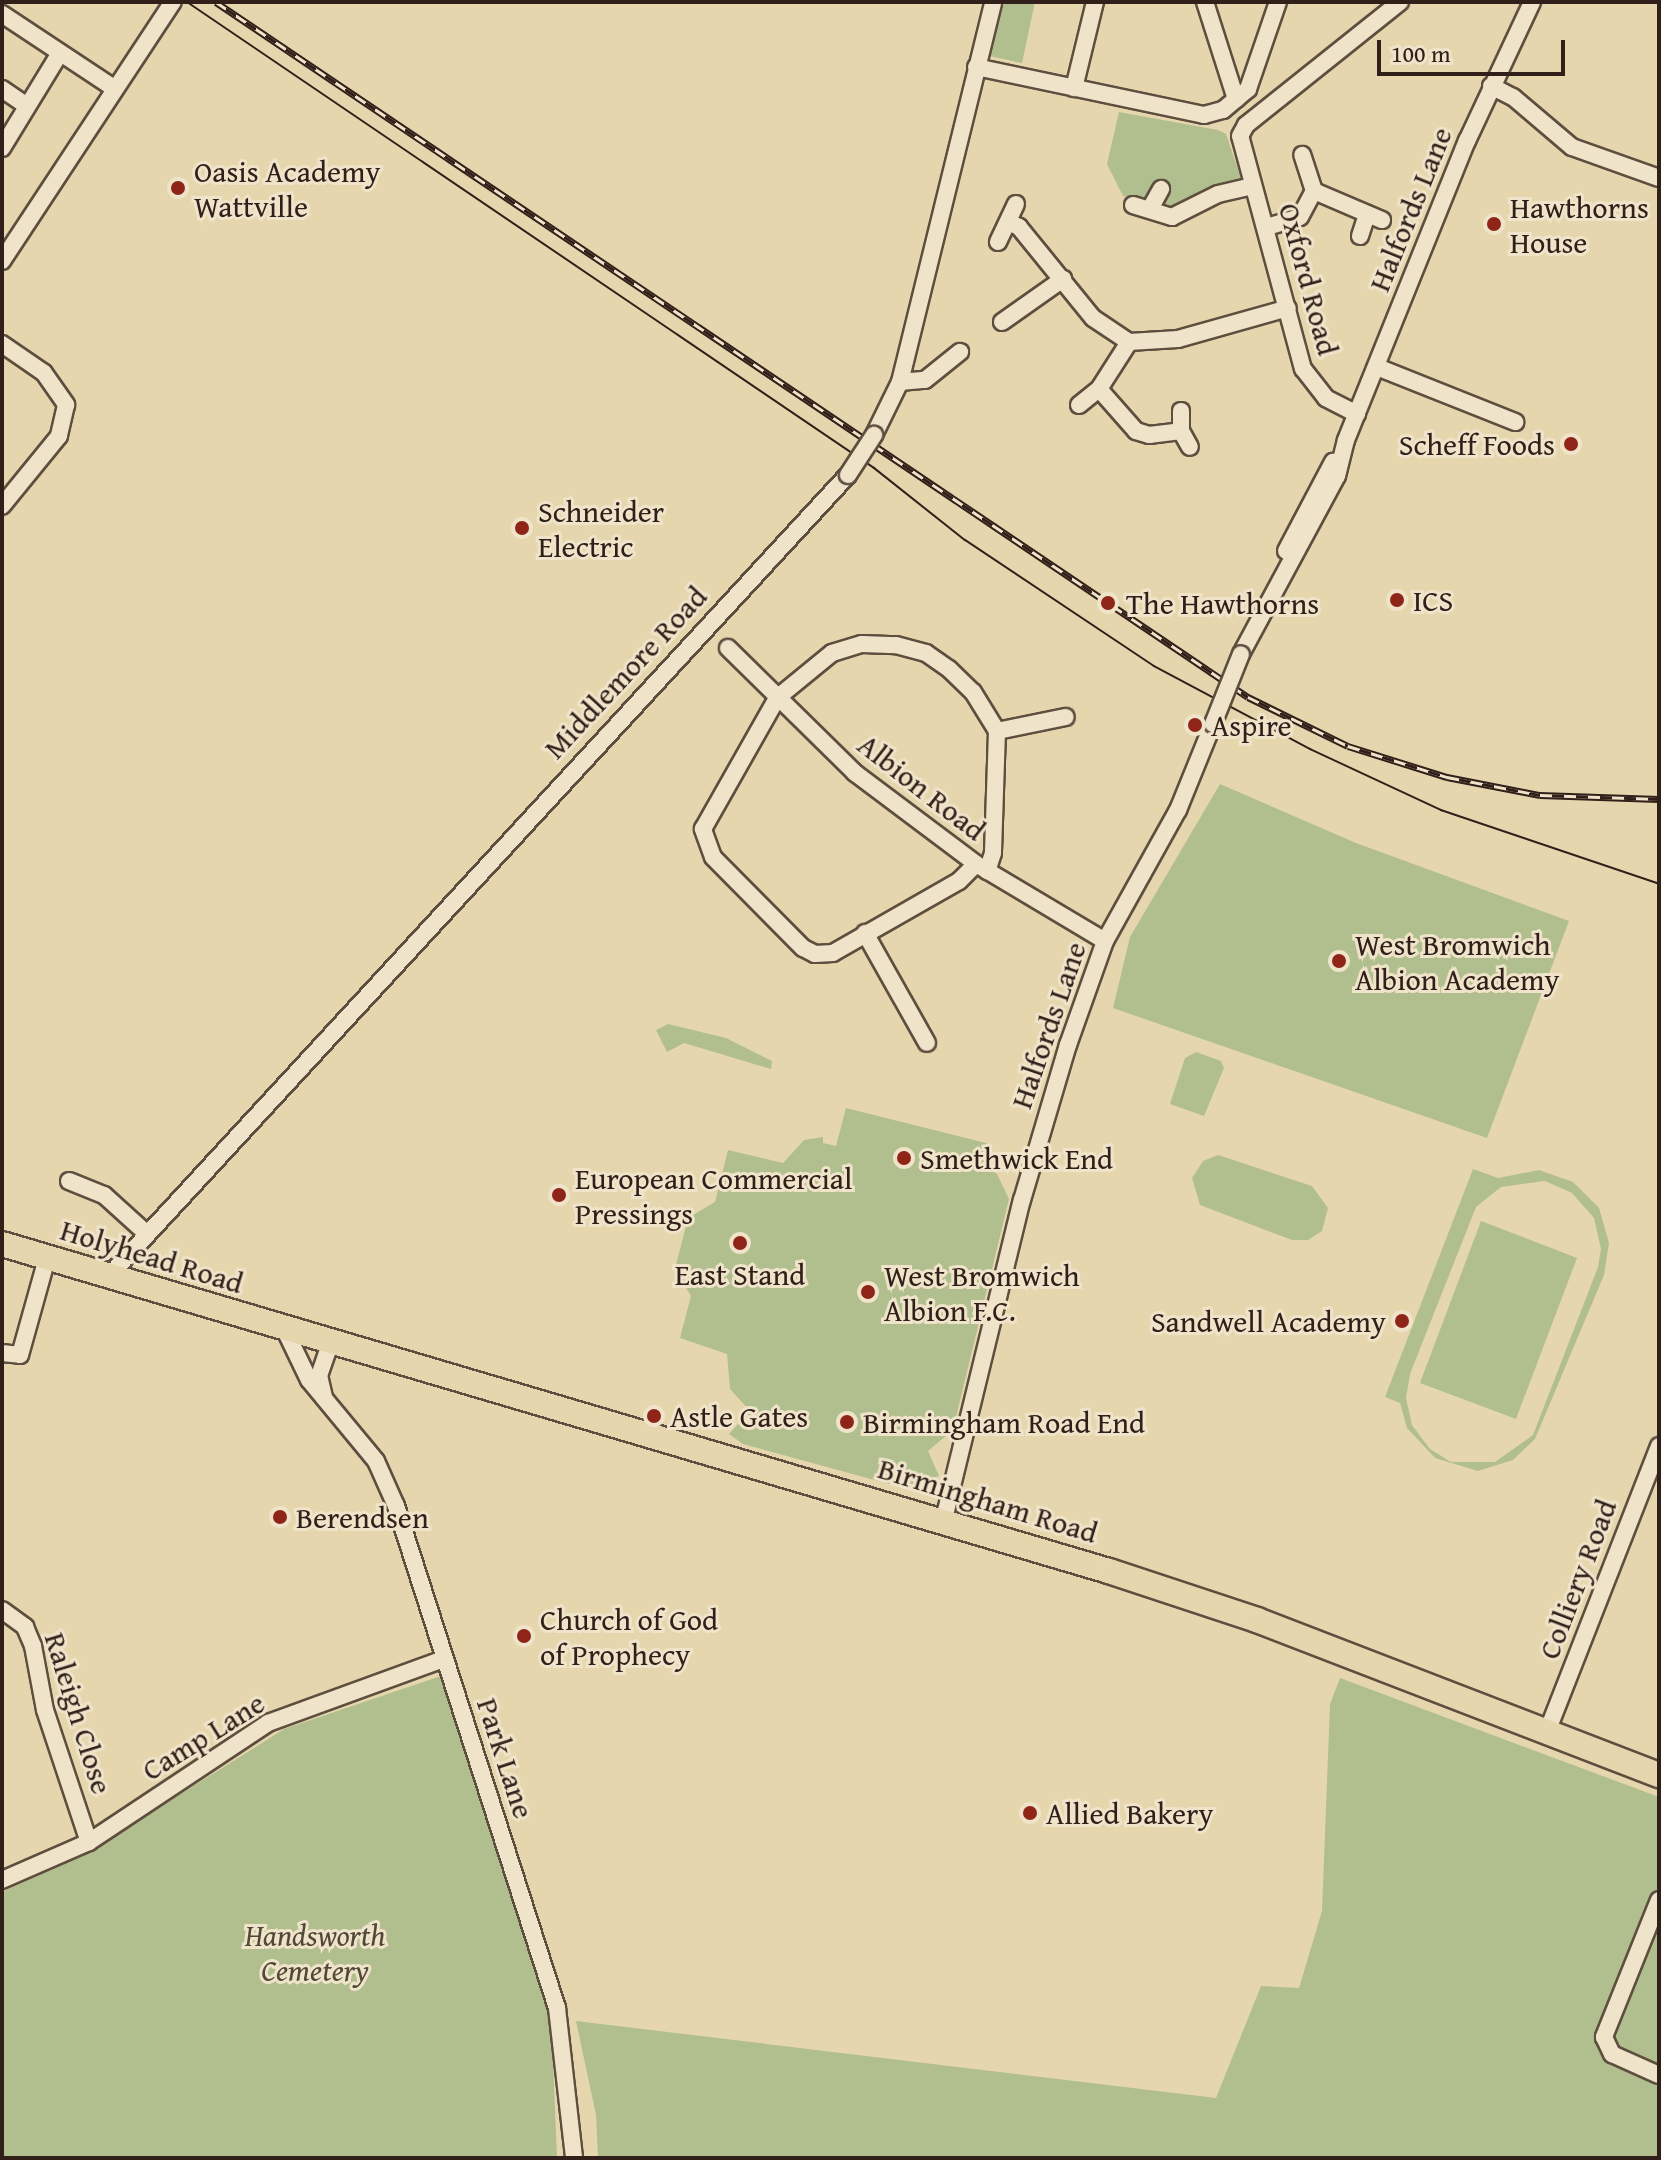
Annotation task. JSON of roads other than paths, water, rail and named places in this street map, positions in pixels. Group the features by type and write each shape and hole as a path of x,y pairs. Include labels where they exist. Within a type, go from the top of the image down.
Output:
{"highway":[{"name":"Holyhead Road","path":"2,1244 284,1328"},
{"name":"Birmingham Road","path":"284,1328 944,1519 1257,1620 1659,1775"}],"street":[{"path":"5,251 173,2"},
{"name":"Middlemore Road","path":"109,1276 848,475 874,435 900,382 993,2"},
{"path":"1074,88 1095,2"},
{"path":"1205,2 1236,99"},
{"path":"976,67 1194,114 1223,110 1255,77 1278,2"},
{"name":"Oxford Road","path":"1357,414 1334,404 1310,384 1240,136 1246,125 1400,2"},
{"name":"Halfords Lane","path":"944,1519 1038,1142 1105,941 1178,810 1241,654 1279,576 1325,501 1346,440 1491,86 1532,2"},
{"path":"2,14 114,88"},
{"path":"2,148 60,53"},
{"path":"1491,86 1513,97 1572,147 1659,178"},
{"path":"2,89 27,106"},
{"path":"1267,227 1300,217 1314,191 1302,155"},
{"path":"1161,189 1142,207 1172,217 1218,194 1253,186"},
{"path":"1314,191 1375,217 1360,236"},
{"path":"998,242 1016,204"},
{"path":"1008,222 1019,227 1093,318 1129,342 1178,339 1288,308"},
{"path":"1002,322 1063,279"},
{"path":"1079,405 1099,389 1129,342"},
{"path":"2,344 44,373 66,405 59,436 2,506"},
{"path":"900,382 925,380 960,352"},
{"path":"1377,367 1515,422"},
{"path":"1099,389 1136,431 1149,435 1181,431"},
{"path":"1181,411 1181,431 1190,447"},
{"path":"862,644 896,645 926,653 973,692 997,731 993,853 981,868 833,953 803,948 713,857 706,841 706,816 777,698 832,653 862,644"},
{"name":"Albion Road","path":"728,648 855,773 981,868 1105,941"},
{"path":"997,731 1066,717"},
{"path":"865,933 927,1043"},
{"path":"69,1181 104,1195 146,1233"},
{"path":"2,1353 20,1355 47,1258"},
{"name":"Park Lane","path":"284,1328 298,1363 376,1461 396,1506 557,2008 574,2158"},
{"path":"324,1399 319,1376 331,1342"},
{"name":"Colliery Road","path":"1547,1732 1659,1446"},
{"name":"Raleigh Close","path":"2,1610 25,1627 33,1646 45,1710 89,1842"},
{"name":"Camp Lane","path":"2,1880 89,1842 268,1723 444,1659"},
{"path":"1659,1900 1604,2037 1612,2054 1659,2075"}],"tram line":[{"path":"187,2 874,468 965,540 1154,666 1310,749 1441,810 1659,884"}],"railway":[{"path":"216,2 1248,697 1348,746 1447,777 1540,795 1659,799"}],"place":[{"name":"Oasis Academy Wattville","path":"178,188"},
{"name":"Hawthorns House","path":"1494,224"},
{"name":"Scheff Foods","path":"1571,444"},
{"name":"Schneider Electric","path":"522,528"},
{"name":"ICS","path":"1397,600"},
{"name":"The Hawthorns","path":"1108,603"},
{"name":"Aspire","path":"1195,725"},
{"name":"West Bromwich Albion Academy","path":"1339,961"},
{"name":"Smethwick End","path":"904,1158"},
{"name":"European Commercial Pressings","path":"559,1195"},
{"name":"East Stand","path":"740,1243"},
{"name":"West Bromwich Albion F.C.","path":"868,1292"},
{"name":"Sandwell Academy","path":"1402,1321"},
{"name":"Astle Gates","path":"654,1416"},
{"name":"Birmingham Road End","path":"847,1422"},
{"name":"Berendsen","path":"280,1517"},
{"name":"Church of God of Prophecy","path":"524,1636"},
{"name":"Allied Bakery","path":"1030,1813"}],"park label":[{"name":"Handsworth Cemetery","path":"315,1952"}]}
